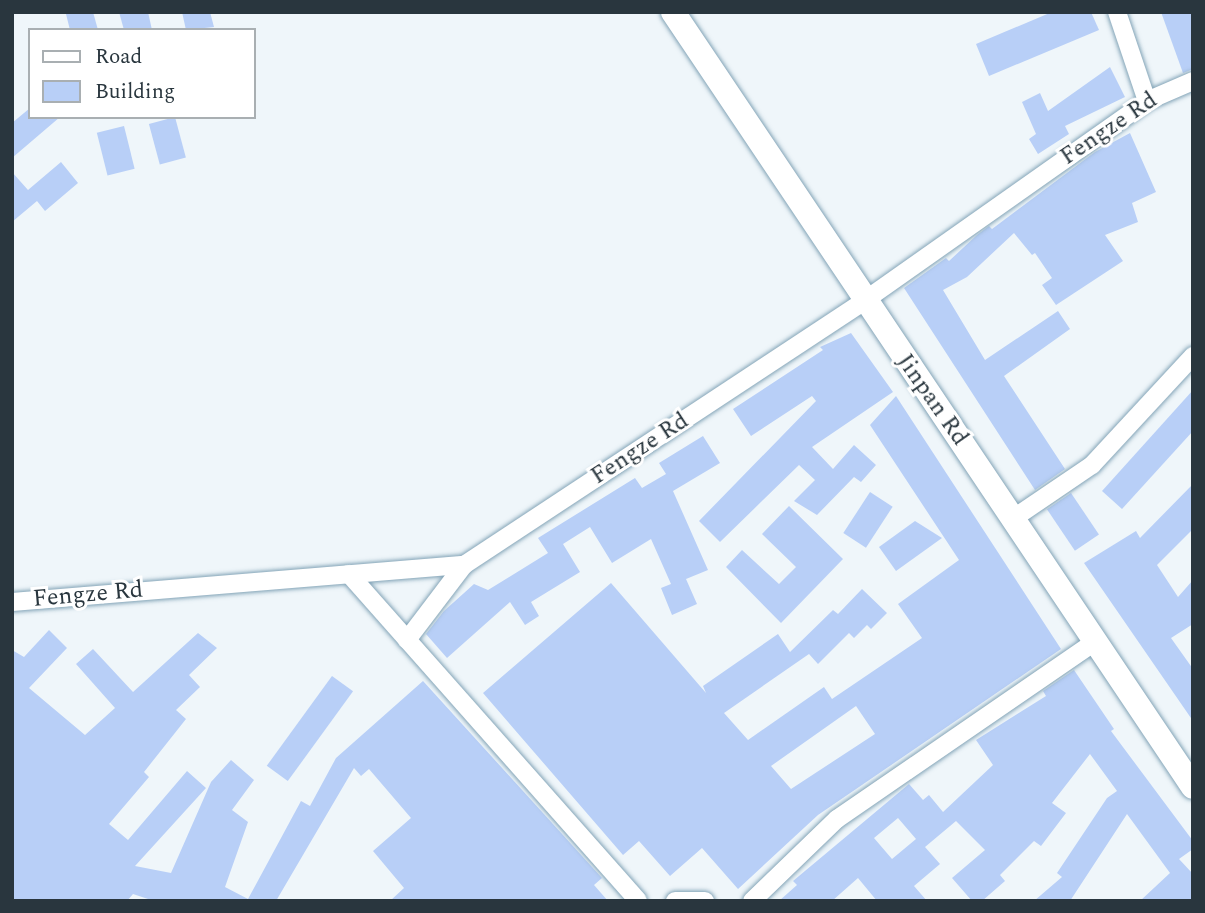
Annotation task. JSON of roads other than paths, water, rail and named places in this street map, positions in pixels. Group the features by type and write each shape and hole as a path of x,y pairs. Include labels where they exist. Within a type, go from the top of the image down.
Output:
{"main road":[{"name":"Jinpan Rd","path":"673,12 864,301 1014,518 1193,787"}],"street":[{"path":"1116,12 1147,101"},
{"name":"Fengze Rd","path":"12,602 464,565 864,301 1147,101 1193,81"},
{"path":"1014,518 1092,465 1193,356"},
{"path":"407,640 464,565"},
{"path":"349,574 638,901"},
{"path":"752,901 837,819 1095,642"},
{"path":"674,901 705,901"}]}
